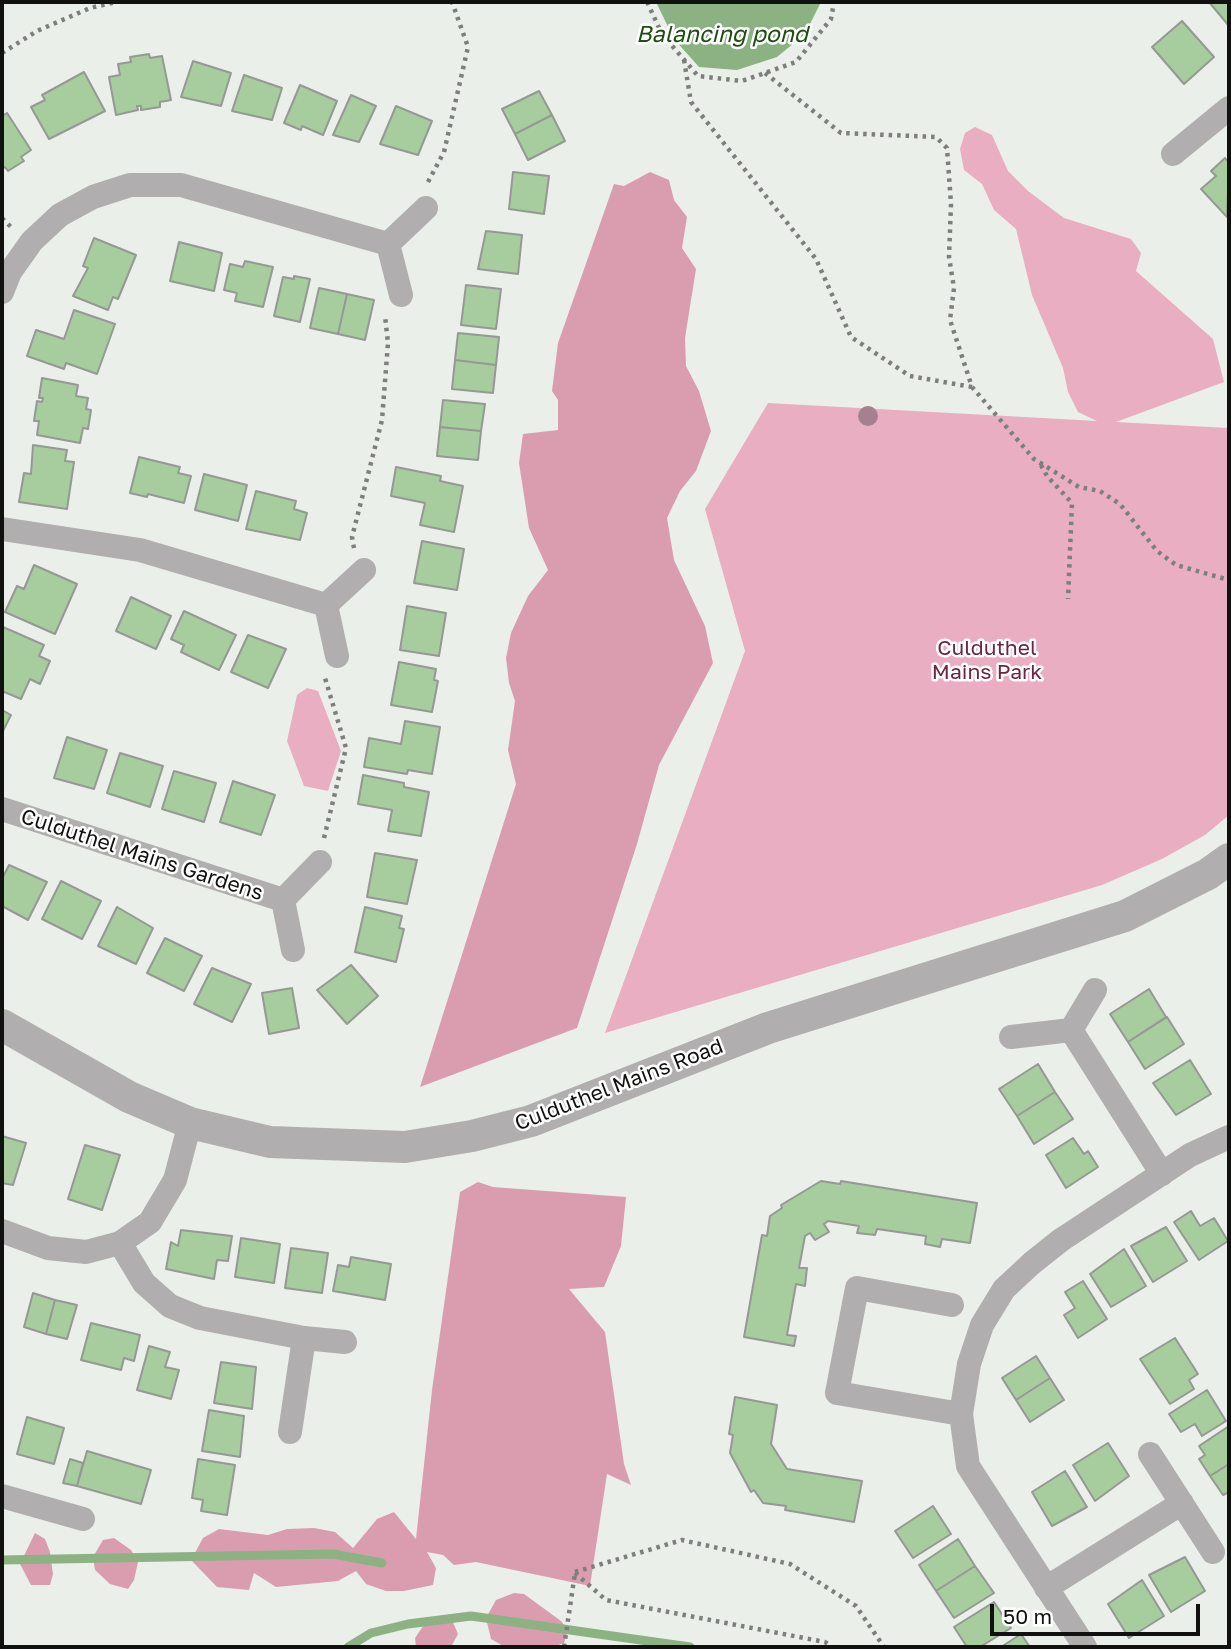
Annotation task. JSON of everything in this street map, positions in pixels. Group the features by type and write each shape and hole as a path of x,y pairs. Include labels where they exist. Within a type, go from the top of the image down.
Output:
{"street":[{"path":"1173,154 1229,108"},
{"path":"2,292 10,272 32,241 60,215 93,197 130,185 181,185 388,244"},
{"path":"388,244 426,208"},
{"path":"388,244 401,295"},
{"path":"2,529 140,550 326,605"},
{"path":"326,605 364,570"},
{"path":"326,605 337,656"},
{"name":"Culduthel Mains Gardens","path":"2,809 283,900"},
{"name":"Culduthel Mains Road","path":"2,1025 119,1092 190,1123 270,1142 335,1147 405,1147 531,1121 768,1028 1125,916 1208,874 1229,859"},
{"path":"293,950 283,900 320,862"},
{"path":"1071,1030 1095,990"},
{"path":"1011,1037 1071,1030"},
{"path":"1071,1030 1162,1174"},
{"path":"2,1231 48,1248 86,1252 120,1243 150,1222 175,1180 190,1123"},
{"path":"1085,1647 968,1466 961,1414 969,1364 982,1325 1004,1289 1061,1240 1190,1155 1229,1137"},
{"path":"120,1243 144,1283 170,1306 200,1318 304,1338 345,1342"},
{"path":"952,1305 857,1288 838,1393 961,1414"},
{"path":"290,1432 304,1338"},
{"path":"1150,1454 1213,1552"},
{"path":"2,1496 83,1519"},
{"path":"1046,1588 1182,1503"}],"path":[{"path":"2,53 37,31 90,8 117,2"},
{"path":"426,208 421,195 444,152 468,47 452,2"},
{"path":"647,2 662,34 698,76 742,81 796,62 831,19 834,2"},
{"path":"684,60 691,102 816,259 851,337 910,376 972,387"},
{"path":"765,73 841,134 936,137 947,148 951,204 949,257 954,288 950,320 972,387 1072,503 1068,599"},
{"path":"2,218 12,228"},
{"path":"364,570 354,551 352,537 382,420 387,343 386,307 401,295"},
{"path":"1041,464 1079,487 1100,491 1121,503 1157,551 1177,565 1229,580"},
{"path":"320,862 327,817 346,748 330,705 322,668 337,656"},
{"path":"575,1572 681,1541 790,1564 856,1606 884,1647"},
{"path":"564,1647 575,1572"},
{"path":"575,1572 606,1600 825,1642 832,1647"}],"green space":[{"name":"Culduthel Mains Park","path":"975,127 992,135 1008,171 1028,191 1064,218 1131,239 1141,253 1136,271 1213,339 1224,382 1116,422 1229,428 1229,815 1205,835 1162,859 1102,885 605,1033 745,651 705,509 768,403 1097,421 1078,412 1068,392 1063,368 1032,295 1016,229 994,210 982,184 964,170 960,149 965,133"},
{"path":"307,688 318,691 341,751 328,791 304,786 287,741 297,695"}],"shaded area":[{"path":"650,172 669,180 674,200 687,217 682,248 696,269 685,338 686,366 699,391 711,431 696,471 680,491 667,518 674,560 705,626 713,663 659,765 637,844 577,1028 420,1087 516,784 508,750 515,701 509,683 506,658 511,633 528,596 548,570 529,528 519,463 523,434 558,430 558,400 552,391 558,343 614,184 624,186"},
{"path":"478,1182 493,1187 626,1197 621,1246 604,1287 569,1289 605,1332 624,1464 631,1485 607,1474 590,1586 476,1562 454,1565 443,1555 427,1552 436,1568 433,1585 404,1591 386,1591 366,1584 356,1571 338,1581 276,1587 254,1573 249,1590 217,1587 191,1560 203,1538 219,1529 268,1535 287,1529 314,1528 335,1532 353,1548 377,1519 394,1512 416,1539 432,1390 460,1192"},
{"path":"35,1533 45,1539 50,1552 53,1574 50,1585 31,1585 20,1564"},
{"path":"114,1538 131,1550 138,1562 134,1580 128,1589 110,1584 95,1570 93,1557 103,1540"},
{"path":"514,1593 524,1594 561,1621 568,1630 564,1643 553,1647 505,1647 491,1639 486,1618 496,1600"},
{"path":"428,1619 452,1620 458,1634 451,1647 416,1647 415,1638"}],"water":[{"name":"Balancing pond","path":"656,2 821,2 805,34 777,57 737,70 699,67 674,39"}],"building":[{"path":"1209,2 1229,2 1229,26"},
{"path":"1182,21 1214,57 1184,84 1152,47"},
{"path":"149,54 150,58 162,56 171,100 160,102 160,107 141,110 141,106 137,106 138,110 116,115 109,77 120,75 118,64 131,62 130,57"},
{"path":"193,61 231,73 221,106 181,97"},
{"path":"84,72 105,111 49,139 31,107 45,100 42,95"},
{"path":"244,75 282,88 272,120 232,111"},
{"path":"300,85 337,101 323,135 302,126 301,130 284,123"},
{"path":"539,91 552,115 515,134 502,109"},
{"path":"351,95 376,106 359,142 333,135"},
{"path":"396,106 432,121 418,155 380,144"},
{"path":"7,113 31,150 21,157 24,161 8,171 5,167 2,169 2,116"},
{"path":"552,115 565,141 528,160 515,134"},
{"path":"1225,158 1229,163 1227,217 1201,189 1216,176 1211,171"},
{"path":"513,172 549,176 544,214 509,209"},
{"path":"486,231 522,235 518,274 478,269"},
{"path":"94,238 136,255 118,299 113,297 108,310 73,296 88,268 83,266"},
{"path":"179,242 222,253 214,291 170,281"},
{"path":"245,261 273,267 263,307 235,301 237,293 224,290 230,264 243,267"},
{"path":"294,276 310,279 300,322 274,316 283,277 294,279"},
{"path":"466,285 501,289 496,329 461,325"},
{"path":"319,288 347,294 338,334 310,328"},
{"path":"347,294 374,300 365,340 338,334"},
{"path":"74,310 115,324 97,374 66,363 64,369 27,356 36,330 64,339"},
{"path":"458,333 499,337 496,365 455,360"},
{"path":"455,360 496,365 493,393 452,389"},
{"path":"42,378 78,385 76,396 88,398 86,409 91,410 88,429 83,428 80,443 37,435 39,421 34,421 37,401 42,402 43,398 39,398"},
{"path":"443,400 485,404 481,431 440,427"},
{"path":"440,427 481,431 478,460 437,456"},
{"path":"33,445 67,450 65,461 74,462 67,509 19,502 24,473 31,474"},
{"path":"139,457 180,467 178,473 191,476 184,503 148,494 147,497 130,493"},
{"path":"396,467 441,476 440,481 463,486 454,532 420,525 425,503 391,496"},
{"path":"204,474 247,485 238,521 195,510"},
{"path":"256,491 296,501 294,509 307,513 300,540 246,529"},
{"path":"422,541 464,549 457,590 414,583"},
{"path":"34,565 77,584 55,634 5,612 17,586 24,589"},
{"path":"131,597 171,616 156,649 116,631"},
{"path":"407,606 446,613 439,656 400,650"},
{"path":"184,611 236,635 219,670 181,652 184,645 171,639"},
{"path":"3,627 44,645 39,656 50,661 40,684 30,679 21,699 2,691"},
{"path":"248,635 286,649 268,688 231,672"},
{"path":"399,662 436,669 434,680 438,681 432,712 391,705"},
{"path":"2,710 11,715 2,733"},
{"path":"405,721 440,727 432,774 408,770 407,774 364,767 369,738 401,744"},
{"path":"67,737 107,750 94,789 54,778"},
{"path":"120,753 163,766 150,807 107,793"},
{"path":"174,771 216,783 204,822 162,809"},
{"path":"363,775 404,783 404,787 429,792 421,836 388,831 392,810 358,804"},
{"path":"233,781 275,795 261,835 220,822"},
{"path":"375,853 417,860 407,904 367,897"},
{"path":"9,865 47,882 28,920 2,906 2,879"},
{"path":"61,881 101,901 82,939 42,919"},
{"path":"117,907 153,928 136,964 98,946"},
{"path":"365,907 402,916 399,928 404,929 396,962 355,952"},
{"path":"165,938 202,956 184,991 147,973"},
{"path":"351,965 378,996 347,1024 317,990"},
{"path":"212,968 251,984 232,1022 194,1004"},
{"path":"292,988 299,1028 269,1034 262,993"},
{"path":"1149,989 1166,1017 1128,1042 1110,1014"},
{"path":"1167,1017 1184,1044 1145,1069 1128,1042"},
{"path":"1190,1060 1211,1094 1176,1115 1153,1083"},
{"path":"1038,1064 1055,1092 1017,1116 999,1089"},
{"path":"1055,1092 1073,1119 1034,1144 1017,1116"},
{"path":"2,1136 26,1143 13,1185 2,1183"},
{"path":"1073,1138 1084,1154 1088,1151 1098,1167 1066,1188 1046,1155"},
{"path":"85,1145 120,1155 102,1210 68,1199"},
{"path":"821,1181 840,1184 841,1181 977,1203 970,1243 942,1239 940,1247 925,1244 926,1236 877,1229 875,1235 857,1233 859,1226 828,1221 824,1224 829,1232 815,1240 810,1233 805,1236 799,1268 807,1268 805,1286 796,1284 787,1335 796,1336 794,1346 744,1337 762,1235 767,1236 770,1216 782,1208 781,1205"},
{"path":"1191,1211 1200,1226 1214,1218 1228,1241 1199,1260 1174,1222"},
{"path":"1166,1227 1187,1261 1153,1282 1131,1246"},
{"path":"181,1230 232,1236 228,1261 217,1260 214,1279 166,1269 171,1242 178,1246"},
{"path":"241,1238 280,1244 274,1283 235,1277"},
{"path":"291,1248 328,1253 322,1293 285,1288"},
{"path":"1124,1249 1146,1286 1111,1307 1090,1274"},
{"path":"351,1257 391,1264 385,1300 333,1291 338,1265 349,1267"},
{"path":"1083,1281 1107,1319 1078,1338 1064,1315 1075,1308 1065,1292"},
{"path":"33,1293 55,1300 46,1334 24,1327"},
{"path":"55,1300 77,1305 67,1339 46,1334"},
{"path":"91,1323 140,1335 134,1361 124,1358 121,1370 81,1360"},
{"path":"1175,1338 1198,1374 1189,1380 1194,1389 1170,1404 1140,1359"},
{"path":"149,1346 170,1352 165,1367 179,1370 171,1399 137,1390"},
{"path":"1036,1356 1050,1378 1016,1400 1002,1378"},
{"path":"221,1362 256,1367 252,1409 214,1403"},
{"path":"1050,1378 1064,1400 1030,1422 1016,1400"},
{"path":"1207,1390 1226,1421 1202,1436 1195,1424 1181,1432 1169,1414"},
{"path":"735,1397 777,1405 771,1444 787,1469 862,1481 854,1522 785,1510 786,1506 763,1503 754,1490 751,1492 730,1453 733,1435 729,1434"},
{"path":"209,1410 244,1416 240,1457 202,1451"},
{"path":"27,1417 64,1428 54,1464 17,1454"},
{"path":"1229,1426 1229,1464 1210,1476 1199,1459 1205,1455 1199,1446"},
{"path":"1108,1443 1129,1476 1095,1501 1073,1465"},
{"path":"87,1451 151,1470 141,1504 77,1486"},
{"path":"70,1459 83,1463 77,1486 63,1483"},
{"path":"198,1459 235,1465 227,1515 201,1511 203,1500 192,1498"},
{"path":"1229,1464 1229,1492 1223,1495 1210,1476"},
{"path":"1065,1471 1087,1507 1052,1526 1032,1492"},
{"path":"933,1506 951,1534 913,1558 895,1531"},
{"path":"958,1539 975,1566 936,1591 919,1565"},
{"path":"1185,1557 1205,1591 1171,1612 1149,1575"},
{"path":"975,1566 994,1593 954,1618 936,1591"},
{"path":"1142,1580 1164,1616 1129,1638 1108,1604"},
{"path":"994,1602 1011,1628 980,1647 967,1647 954,1627"},
{"path":"1021,1634 1030,1647 1001,1647"}],"waterway":[{"path":"2,1560 333,1554 382,1563"},
{"path":"348,1647 371,1633 408,1624 471,1616 690,1647"}]}
